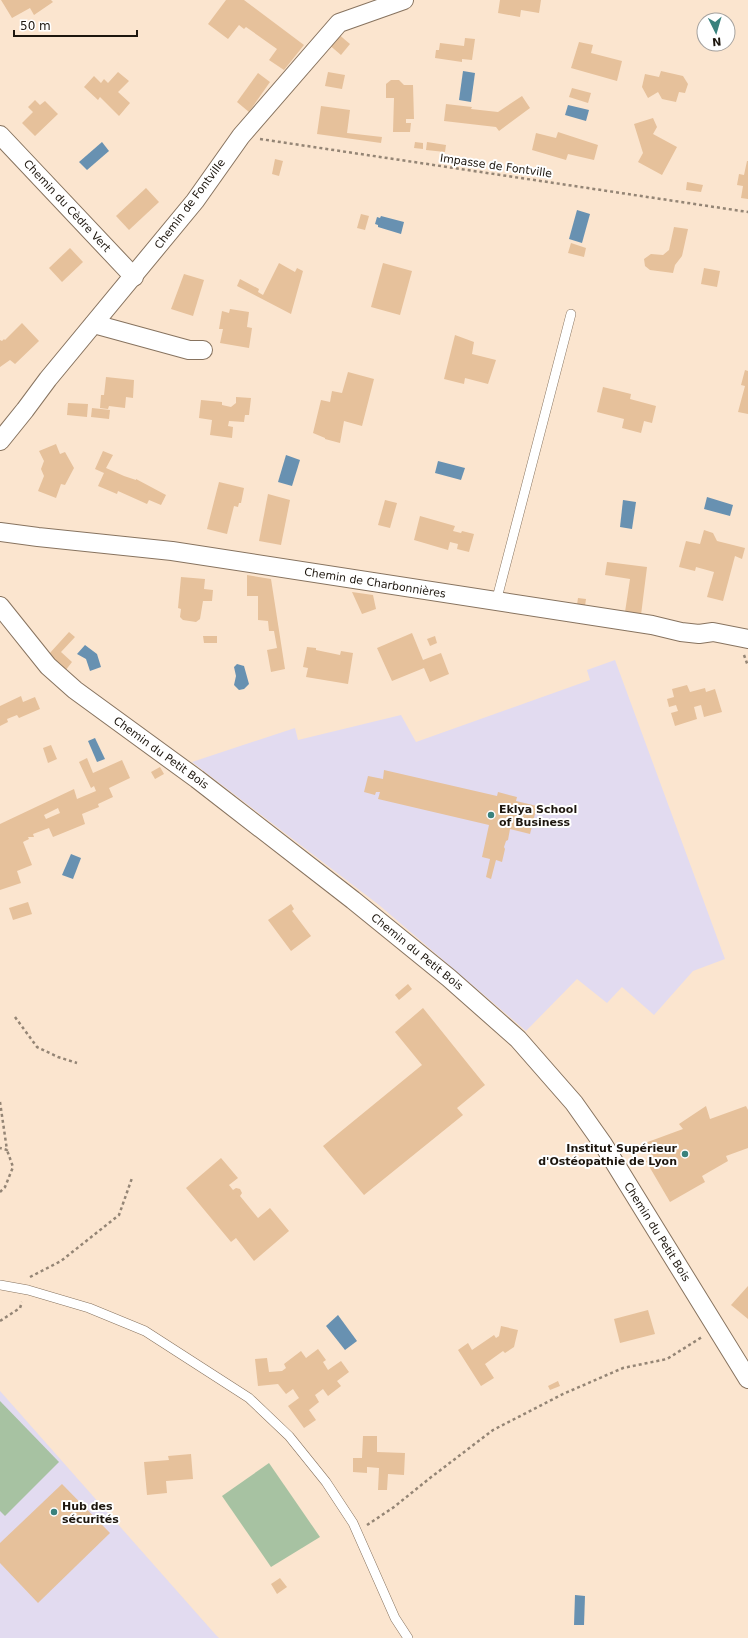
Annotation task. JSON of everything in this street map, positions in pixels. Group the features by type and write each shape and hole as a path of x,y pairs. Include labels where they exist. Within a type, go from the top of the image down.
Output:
{"street":[{"name":"Chemin de Fontville","path":"0,441 94,324 134,277 194,201 241,136 339,23 404,0"},
{"name":"Chemin du Cèdre Vert","path":"0,135 134,277"},
{"path":"94,324 189,350 203,350"},
{"name":"Chemin de Charbonnières","path":"0,532 172,551 663,627 681,632 699,634 713,632 748,639"},
{"name":"Chemin du Petit Bois","path":"0,606 48,666 75,690 197,779 372,915 449,978 518,1039 574,1103 603,1144 748,1379"}],"lane":[{"path":"496,602 571,314"},
{"path":"0,1285 25,1289 89,1308 146,1331 249,1398 289,1436 326,1482 353,1522 395,1618 408,1638"}],"path":[{"name":"Impasse de Fontville","path":"241,136 748,212"},
{"path":"15,1017 37,1046 58,1057 77,1063"},
{"path":"0,1102 7,1150 13,1167 5,1187 0,1192"},
{"path":"0,1148 7,1150"},
{"path":"0,1321 20,1308 28,1278 61,1261 119,1215 132,1178"},
{"path":"357,1532 394,1507 493,1430 563,1394 623,1368 667,1359 716,1328"}],"shaded area":[{"path":"615,660 725,959 693,971 654,1015 622,987 607,1003 577,979 526,1031 379,905 192,762 295,728 298,740 401,715 416,742 590,680 587,670"},
{"name":"Hub des sécurités","path":"0,1391 215,1634 219,1638 0,1638"}],"green space":[{"path":"0,1401 59,1462 5,1516 0,1511"},
{"path":"269,1463 320,1537 271,1567 222,1496"}],"water":[{"path":"463,71 475,73 471,102 459,100"},
{"path":"568,105 589,110 586,121 565,115"},
{"path":"102,142 109,151 87,170 79,162"},
{"path":"577,210 590,214 582,243 569,239"},
{"path":"381,216 404,222 401,234 378,227 378,225 375,224 377,217 380,218"},
{"path":"286,455 300,460 292,486 278,482"},
{"path":"438,461 465,468 461,480 435,473"},
{"path":"707,497 733,505 730,516 704,509"},
{"path":"623,500 636,502 632,529 620,527"},
{"path":"85,645 97,654 101,667 90,671 86,659 77,654"},
{"path":"237,664 244,666 249,684 244,689 239,690 234,685 236,676 234,667"},
{"path":"95,738 105,759 97,762 88,741"},
{"path":"71,854 81,858 73,879 62,875"},
{"path":"338,1315 357,1341 345,1350 326,1326"},
{"path":"575,1595 585,1596 584,1625 574,1625"}],"building":[{"path":"1,0 51,0 53,2 34,15 30,8 12,18"},
{"path":"226,0 244,0 304,45 284,70 269,60 277,49 246,27 244,29 239,25 228,39 208,24"},
{"path":"500,0 541,0 539,13 521,10 520,17 498,13"},
{"path":"337,33 350,44 341,55 327,43"},
{"path":"465,38 475,39 472,60 462,59 462,62 435,58 436,50 439,50 440,43 464,46"},
{"path":"579,42 593,45 591,53 622,61 617,81 571,68"},
{"path":"661,71 683,76 688,84 685,93 679,92 676,102 662,99 658,92 648,98 642,87 645,74 659,77"},
{"path":"118,72 129,81 118,92 130,103 119,116 100,97 98,100 84,87 94,76 101,83 104,79 108,83"},
{"path":"328,72 345,75 342,89 325,86"},
{"path":"258,73 270,82 249,112 237,102"},
{"path":"391,80 399,80 404,85 413,85 414,119 406,119 406,123 411,123 410,132 393,132 394,98 386,98 386,84"},
{"path":"572,88 591,93 588,103 569,97"},
{"path":"522,96 530,108 499,131 496,127 444,121 446,104 498,112"},
{"path":"35,100 40,105 45,101 58,114 35,136 22,123 33,112 28,107"},
{"path":"321,106 350,110 347,133 382,137 381,143 317,134"},
{"path":"653,118 657,127 653,134 677,147 662,175 638,162 643,153 634,124"},
{"path":"558,132 598,145 594,160 568,154 566,160 532,150 536,133 556,138"},
{"path":"415,142 423,143 423,149 414,148"},
{"path":"427,142 446,145 445,152 426,150"},
{"path":"275,159 283,161 279,176 272,174"},
{"path":"747,161 748,199 741,198 743,186 737,185 739,174 744,175"},
{"path":"687,182 703,185 701,192 686,190"},
{"path":"146,188 159,202 129,230 116,216"},
{"path":"361,214 369,216 365,230 357,228"},
{"path":"674,227 688,229 682,256 675,265 673,273 650,270 645,266 644,259 651,254 663,255 669,250"},
{"path":"571,243 586,248 584,257 568,253"},
{"path":"70,248 83,262 62,282 49,268"},
{"path":"279,263 295,272 297,268 303,271 291,314 237,286 240,279 259,289 258,292 263,295"},
{"path":"383,263 412,271 400,315 371,307"},
{"path":"704,268 720,271 717,287 701,284"},
{"path":"184,274 204,280 193,316 171,309"},
{"path":"230,309 249,312 247,327 252,328 249,348 220,343 223,329 219,329 222,311 229,313"},
{"path":"22,323 39,341 15,364 10,360 0,367 0,340 5,340"},
{"path":"455,335 474,342 472,354 496,360 488,384 465,378 464,384 444,379"},
{"path":"745,370 748,371 748,414 738,412 745,386 741,385"},
{"path":"348,372 374,379 362,426 344,421 340,443 325,439 313,433 321,400 330,402 332,391 342,393"},
{"path":"106,377 134,380 133,398 126,397 125,408 109,406 108,409 100,408 101,395 104,395"},
{"path":"603,387 631,394 630,399 656,406 652,423 644,421 641,433 622,428 624,419 597,412"},
{"path":"236,397 251,398 249,415 245,415 244,422 229,421 228,426 233,427 232,438 210,435 212,420 199,418 201,400 222,402 222,405 231,407 236,403"},
{"path":"68,403 88,404 87,417 67,415"},
{"path":"92,408 110,410 109,419 91,417"},
{"path":"56,444 60,454 65,452 74,468 65,485 61,484 56,498 38,491 44,476 41,469 44,461 39,451"},
{"path":"103,451 113,455 106,468 124,476 136,479 166,495 161,505 149,500 147,504 118,491 117,494 98,486 104,473 95,469"},
{"path":"219,482 244,488 241,503 239,503 238,507 234,506 227,534 207,529"},
{"path":"268,494 290,500 281,545 259,541"},
{"path":"385,500 397,503 390,528 378,525"},
{"path":"420,516 455,526 453,531 461,533 462,531 474,534 469,552 457,549 458,544 450,542 448,550 414,540"},
{"path":"704,530 713,533 717,541 745,548 742,559 735,556 723,601 707,597 714,572 696,567 695,571 679,567 686,541 700,544"},
{"path":"607,562 647,567 641,615 625,612 630,579 605,575"},
{"path":"247,575 271,579 285,669 271,672 267,650 277,648 274,631 269,631 268,621 258,620 258,596 247,596"},
{"path":"181,577 205,579 204,589 213,590 212,601 203,601 200,619 196,622 183,620 180,617 181,609 178,608"},
{"path":"352,592 373,595 376,609 362,614"},
{"path":"578,598 586,599 585,606 577,605"},
{"path":"69,632 75,637 61,652 72,662 65,671 49,654"},
{"path":"412,633 423,660 441,653 449,674 430,682 424,668 392,681 377,648"},
{"path":"203,636 217,636 217,643 204,643"},
{"path":"435,636 437,643 430,646 427,639"},
{"path":"307,647 340,655 341,651 353,653 348,684 306,677 308,668 303,667"},
{"path":"687,685 690,692 705,688 706,692 715,689 722,712 704,717 701,705 694,707 697,719 675,726 671,713 678,711 676,705 669,707 667,699 674,697 672,689"},
{"path":"21,696 23,702 35,697 40,709 19,718 17,715 7,719 8,722 0,726 0,706"},
{"path":"51,745 57,759 48,763 43,748"},
{"path":"87,758 93,773 122,760 130,778 109,788 113,797 98,804 99,807 82,814 85,824 53,837 49,828 33,834 34,837 28,837 29,839 23,842 32,865 17,871 21,883 0,890 0,824 74,789 77,799 96,791 94,786 91,788 79,762","holes":["58,808 60,813 46,819 44,815"]},
{"path":"160,767 164,774 155,779 151,772"},
{"name":"Eklya School of Business","path":"384,770 497,796 498,792 517,797 516,801 537,806 530,834 510,829 508,840 506,841 504,847 505,849 502,862 496,860 491,879 486,877 490,859 482,857 489,825 378,799 380,792 376,792 375,795 364,792 368,776 383,779"},
{"path":"28,902 32,914 13,920 9,908"},
{"path":"291,904 294,909 292,911 311,936 291,951 268,920"},
{"path":"408,984 412,989 399,1000 395,995"},
{"path":"423,1008 485,1085 457,1108 463,1115 364,1195 323,1146 422,1065 395,1032"},
{"name":"Institut Supérieur d'Ostéopathie de Lyon","path":"706,1106 710,1119 746,1106 748,1110 748,1148 726,1156 728,1161 702,1176 705,1182 670,1202 646,1161 653,1157 645,1143 683,1129 679,1124"},
{"path":"221,1158 238,1178 229,1185 233,1190 236,1188 240,1189 242,1193 240,1196 258,1218 270,1208 289,1231 254,1261 236,1238 231,1242 186,1188"},
{"path":"748,1286 748,1319 731,1305"},
{"path":"648,1310 655,1334 620,1343 614,1319"},
{"path":"501,1326 518,1330 514,1347 505,1353 503,1351 485,1364 494,1378 481,1386 458,1350 468,1343 472,1350 494,1335 496,1338 499,1336"},
{"path":"318,1349 326,1360 323,1362 328,1370 341,1361 349,1372 337,1381 341,1386 328,1396 323,1389 315,1395 319,1402 309,1410 316,1420 304,1428 288,1406 299,1398 293,1389 286,1394 278,1384 258,1386 255,1359 267,1358 269,1372 282,1371 286,1368 284,1364 301,1351 306,1358"},
{"path":"558,1381 560,1386 550,1390 548,1386"},
{"path":"363,1436 377,1436 377,1452 405,1453 404,1475 388,1474 387,1490 378,1490 379,1468 367,1467 367,1473 353,1472 353,1458 362,1458"},
{"path":"191,1454 193,1479 166,1481 167,1493 147,1495 144,1462 169,1460 168,1456"},
{"path":"62,1484 110,1533 38,1603 0,1563 0,1543"},
{"path":"280,1578 287,1587 277,1594 271,1584"}],"place":[{"name":"Eklya School of Business","path":"491,815"},
{"name":"Institut Supérieur d'Ostéopathie de Lyon","path":"685,1154"},
{"name":"Hub des sécurités","path":"54,1512"}]}
